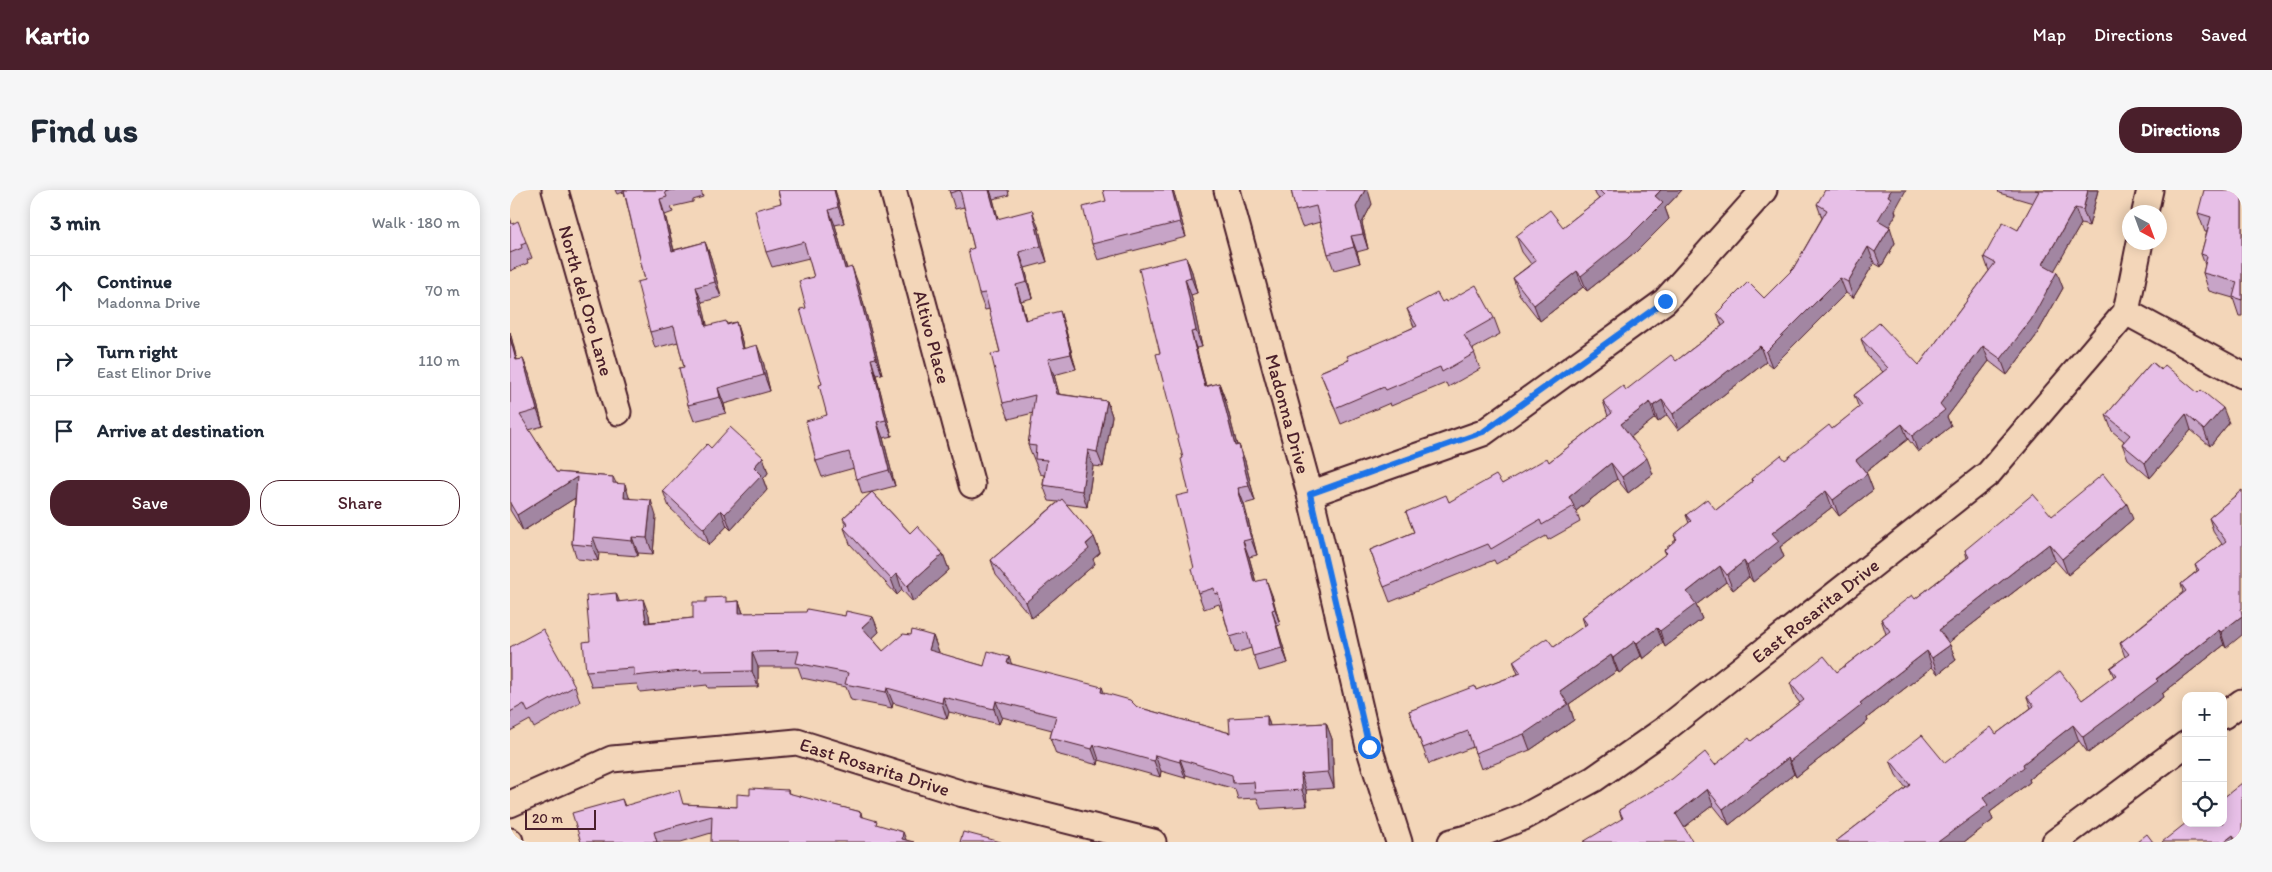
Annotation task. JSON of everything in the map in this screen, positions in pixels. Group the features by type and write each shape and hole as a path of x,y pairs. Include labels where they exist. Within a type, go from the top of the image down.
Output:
{"street":[{"name":"North del Oro Lane","path":"555,190 618,412"},
{"name":"Altivo Place","path":"893,190 972,485"},
{"name":"Madonna Drive","path":"1227,190 1310,494 1369,747 1399,842"},
{"path":"1310,494 1483,432 1665,301 1764,190"},
{"path":"2147,205 2150,190"},
{"path":"2138,250 2126,312 2242,375"},
{"name":"East Rosarita Drive","path":"1451,842 1478,835 1524,817 1594,779 1664,730 1989,473 2126,312"},
{"path":"2227,713 2242,702"},
{"name":"East Rosarita Drive","path":"510,804 612,759 797,742 964,794 1152,842"},
{"path":"2055,842 2182,747"}],"building":[{"path":"624,190 671,190 665,192 667,197 660,199 672,251 705,242 715,282 696,287 706,326 726,321 727,325 736,322 742,349 757,345 764,375 718,388 720,397 688,405 679,368 684,367 674,326 650,332 637,282 645,280"},
{"path":"778,190 834,190 838,207 829,210 845,269 852,267 876,358 871,359 886,420 877,422 889,470 856,479 849,452 816,461 806,421 827,415 819,385 822,384 800,309 806,308 799,281 814,277 804,242 766,252 755,210 781,203"},
{"path":"949,190 960,190 950,193"},
{"path":"960,190 989,190 997,219 1032,210 1041,246 1019,252 1027,282 1016,285 1025,320 1060,311 1071,354 1048,359 1057,394 1107,401 1097,452 1088,450 1082,491 1043,485 1047,460 1035,459 1036,446 1028,445 1035,395 1003,403 991,354 1000,352 985,293 979,294 968,250 974,248"},
{"path":"1103,190 1172,190 1180,222 1092,244 1083,207 1106,201"},
{"path":"1291,190 1365,190 1356,207 1363,234 1351,236 1354,247 1328,254 1316,206 1296,211"},
{"path":"1599,190 1661,190 1655,196 1663,203 1628,238 1581,276 1577,271 1534,305 1513,278 1536,261 1516,236 1550,210 1563,227 1604,195"},
{"path":"1825,190 1891,190 1888,196 1891,198 1878,220 1890,227 1875,252 1868,247 1848,282 1840,278 1766,352 1760,346 1673,414 1662,400 1653,406 1650,402 1621,424 1647,458 1622,477 1611,463 1569,497 1574,506 1542,525 1540,520 1491,549 1488,544 1384,587 1370,550 1414,532 1406,512 1446,495 1449,502 1496,475 1502,484 1547,458 1549,462 1612,413 1603,401 1623,386 1626,390 1671,355 1676,361 1726,323 1717,313 1748,282 1764,298 1793,269 1827,210 1817,204"},
{"path":"2035,190 2088,190 2083,210 2075,208 2043,264 2057,272 2031,320 2001,359 1983,346 1940,404 1945,410 1912,436 1902,424 1856,460 1867,474 1833,500 1826,491 1772,533 1779,541 1747,566 1744,561 1727,575 1720,566 1687,592 1696,604 1660,631 1657,628 1637,643 1635,641 1613,658 1611,655 1560,691 1568,704 1524,734 1475,753 1468,731 1423,748 1409,711 1475,686 1476,690 1521,673 1513,661 1547,638 1554,647 1587,624 1582,617 1667,553 1664,550 1677,539 1674,535 1691,521 1686,515 1707,499 1716,510 1753,481 1751,479 1781,455 1785,460 1829,425 1832,429 1862,405 1854,395 1888,368 1861,339 1879,323 1919,365 1995,263 1984,257 2003,222 2018,230 2039,191"},
{"path":"2204,190 2242,190 2242,300 2233,297 2237,282 2203,273 2207,256 2201,254 2211,217 2198,213"},
{"path":"510,218 512,224 518,221 526,242 521,244 522,248 510,253"},
{"path":"1186,257 1191,277 1185,279 1196,331 1191,332 1205,387 1219,383 1235,446 1239,445 1249,486 1238,488 1251,539 1243,541 1254,582 1266,579 1275,609 1272,610 1282,648 1253,656 1247,632 1230,637 1218,593 1215,594 1214,588 1198,593 1192,569 1194,568 1176,496 1189,493 1181,459 1183,458 1156,354 1160,353 1139,269"},
{"path":"1476,285 1494,318 1464,335 1475,353 1442,372 1440,367 1386,390 1384,387 1335,408 1320,372 1349,360 1347,356 1417,326 1407,309 1437,293 1442,302 1445,300 1446,302"},
{"path":"510,338 516,360 523,359 537,410 520,415 556,472 613,477 613,483 625,484 624,498 651,500 647,538 632,537 632,541 593,537 592,546 572,544 577,477 517,515 510,503"},
{"path":"2152,362 2161,370 2165,365 2198,393 2201,390 2223,408 2204,430 2186,414 2145,463 2122,444 2130,435 2106,415"},
{"path":"730,427 763,457 754,467 762,475 725,514 721,510 704,529 663,491 707,444 711,448"},
{"path":"2103,474 2127,504 2062,559 2049,544 1939,630 1950,645 1932,658 1927,651 1790,761 1788,758 1723,809 1707,789 1676,814 1693,842 1583,842 1623,818 1619,810 1672,779 1705,752 1715,765 1749,738 1751,741 1804,700 1790,683 1824,656 1837,672 1890,631 1881,619 1912,595 1915,599 1969,557 1965,550 2033,494 2052,516"},
{"path":"2242,490 2242,616 2221,632 2219,630 2156,679 2158,681 2083,737 2073,725 2023,764 2024,767 1983,798 1988,805 1938,842 1835,842 1910,785 1890,760 1922,735 1945,763 1991,727 1996,734 2034,706 2027,697 2060,671 2082,700 2116,675 2110,668 2129,654 2120,643 2186,591 2181,584 2199,570 2195,565 2226,541 2209,518"},
{"path":"872,492 910,533 917,526 943,554 907,586 897,574 891,579 844,528 848,524 843,518"},
{"path":"1062,499 1094,537 1086,544 1089,549 1026,602 991,560"},
{"path":"616,593 617,602 643,599 646,623 693,618 693,602 706,602 706,598 726,597 726,602 739,601 739,613 806,612 807,609 845,616 846,611 873,617 862,627 883,651 903,634 911,635 912,630 933,636 929,650 984,666 988,651 1009,657 1007,663 1102,687 1101,692 1130,700 1137,707 1230,733 1229,718 1267,716 1267,726 1326,723 1328,772 1301,774 1302,790 1255,793 1254,782 1233,783 1232,775 1180,759 1180,762 1155,755 1154,761 1094,745 1092,749 1050,738 1056,716 996,701 994,709 943,697 942,703 887,688 886,692 845,684 848,673 796,663 799,651 752,652 752,671 702,672 702,669 634,676 634,668 586,671 583,642 590,641 586,596"},
{"path":"543,629 575,686 528,712 524,704 510,712 510,647"},
{"path":"2242,783 2242,842 2238,842 2233,835 2224,842 2162,842 2182,826 2227,827 2227,795"},
{"path":"750,788 788,790 788,793 861,812 860,816 877,821 876,824 903,832 902,839 914,842 711,842 712,816 654,832 657,842 581,842 572,813 622,799 624,806 679,790 683,804 737,807 737,794 750,795"},
{"path":"963,832 1001,842 960,842"},
{"path":"2147,834 2153,842 2137,842"}],"route":[{"path":"1369,747 1310,494 1483,432 1665,301"}]}
